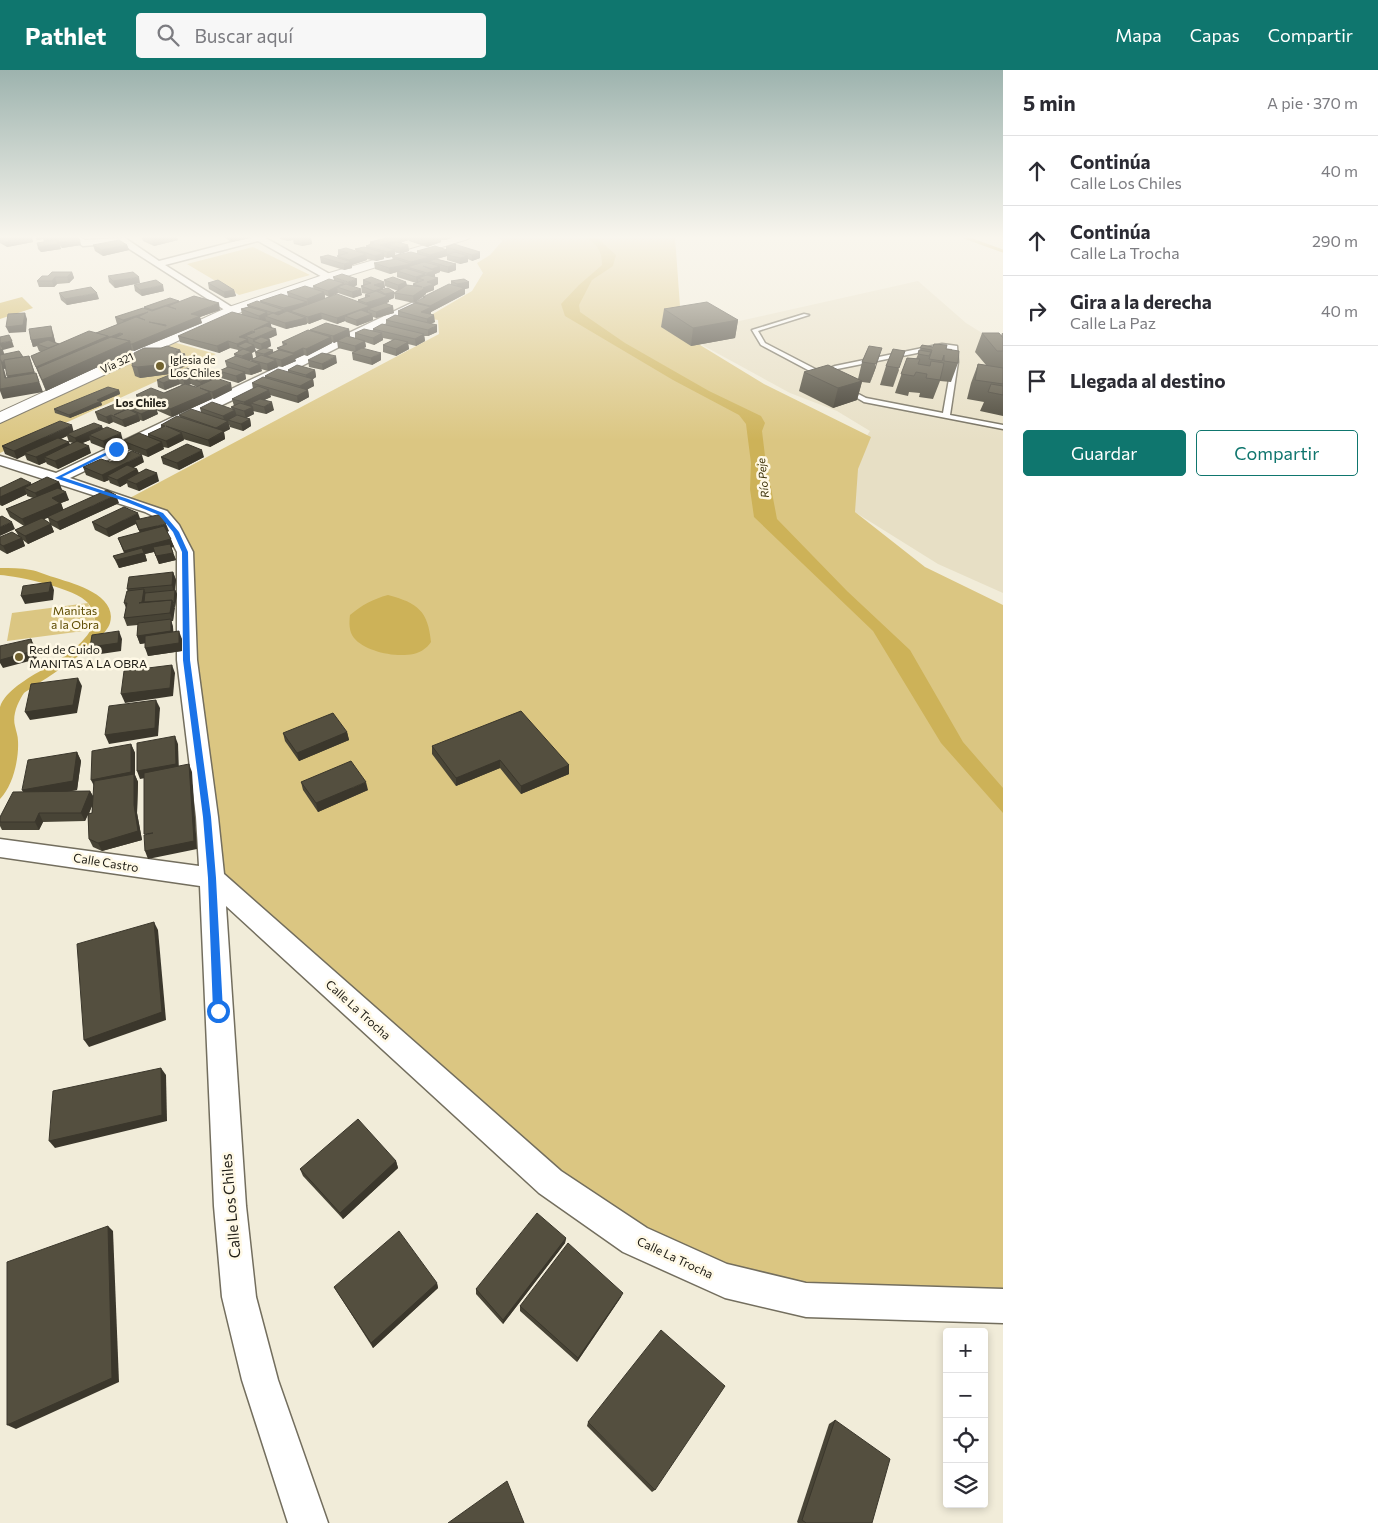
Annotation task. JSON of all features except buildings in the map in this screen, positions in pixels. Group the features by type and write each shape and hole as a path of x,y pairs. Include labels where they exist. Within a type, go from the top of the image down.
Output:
{"street":[{"path":"221,305 231,311"},
{"name":"Vía 321","path":"0,418 231,311 249,305"},
{"path":"58,478 266,379 414,305"},
{"path":"0,460 112,495 161,514 176,532 185,552 187,660 207,817 212,878"},
{"path":"88,506 112,495"},
{"name":"Calle Castro","path":"0,848 212,878"},
{"name":"Calle La Trocha","path":"212,878 550,1182 635,1240 725,1281 806,1300 1003,1306"},
{"name":"Calle Los Chiles","path":"212,878 220,1058 230,1206 239,1297 260,1380 308,1523"}],"lane":[{"path":"806,315 754,330 763,344 828,379"},
{"path":"821,374 835,368 942,346 955,347 955,362 946,417"},
{"path":"835,383 864,400 1003,427"}],"shaded area":[{"path":"812,305 945,305 966,323 1003,346 1003,593 938,564 829,496 870,431 837,411 790,393 682,334"}],"green space":[{"path":"448,305 680,305 682,334 764,384 871,437 858,469 855,512 925,567 1003,605 1003,1288 788,1296 635,1240 212,878 185,552 156,512 126,500 439,334 438,320 426,318"},
{"path":"173,342 216,354 0,453 0,421"},
{"name":"Manitas a la Obra","path":"88,603 95,621 91,630 7,641 12,613"}],"water":[{"path":"0,305 30,305 33,308 0,319"},
{"name":"Río Peje","path":"561,305 579,305 580,312 625,343 709,391 761,416 765,423 762,431 765,456 777,519 847,591 910,650 963,742 1003,788 1003,813 941,743 873,631 754,517 750,489 751,463 746,424 739,415 673,380 565,316"},
{"path":"0,568 19,568 34,571 91,591 107,604 111,613 110,623 97,641 72,661 24,693 14,717 18,741 16,764 12,780 5,794 0,799 0,707 7,696 18,686 76,648 87,635 95,621 91,607 82,598 47,584 0,575"},
{"path":"388,595 414,605 424,616 430,631 431,642 423,650 407,655 387,654 368,648 352,636 350,615 377,598"}],"place":[{"name":"Iglesia de Los Chiles","path":"160,366"},
{"name":"Red de Cuido MANITAS A LA OBRA","path":"19,657"}],"district":[{"name":"Los Chiles","path":"141,403"}],"route":[{"path":"116,449 58,478 152,509 161,514 176,532 185,552 187,660 207,817 212,878 218,1011"}]}
